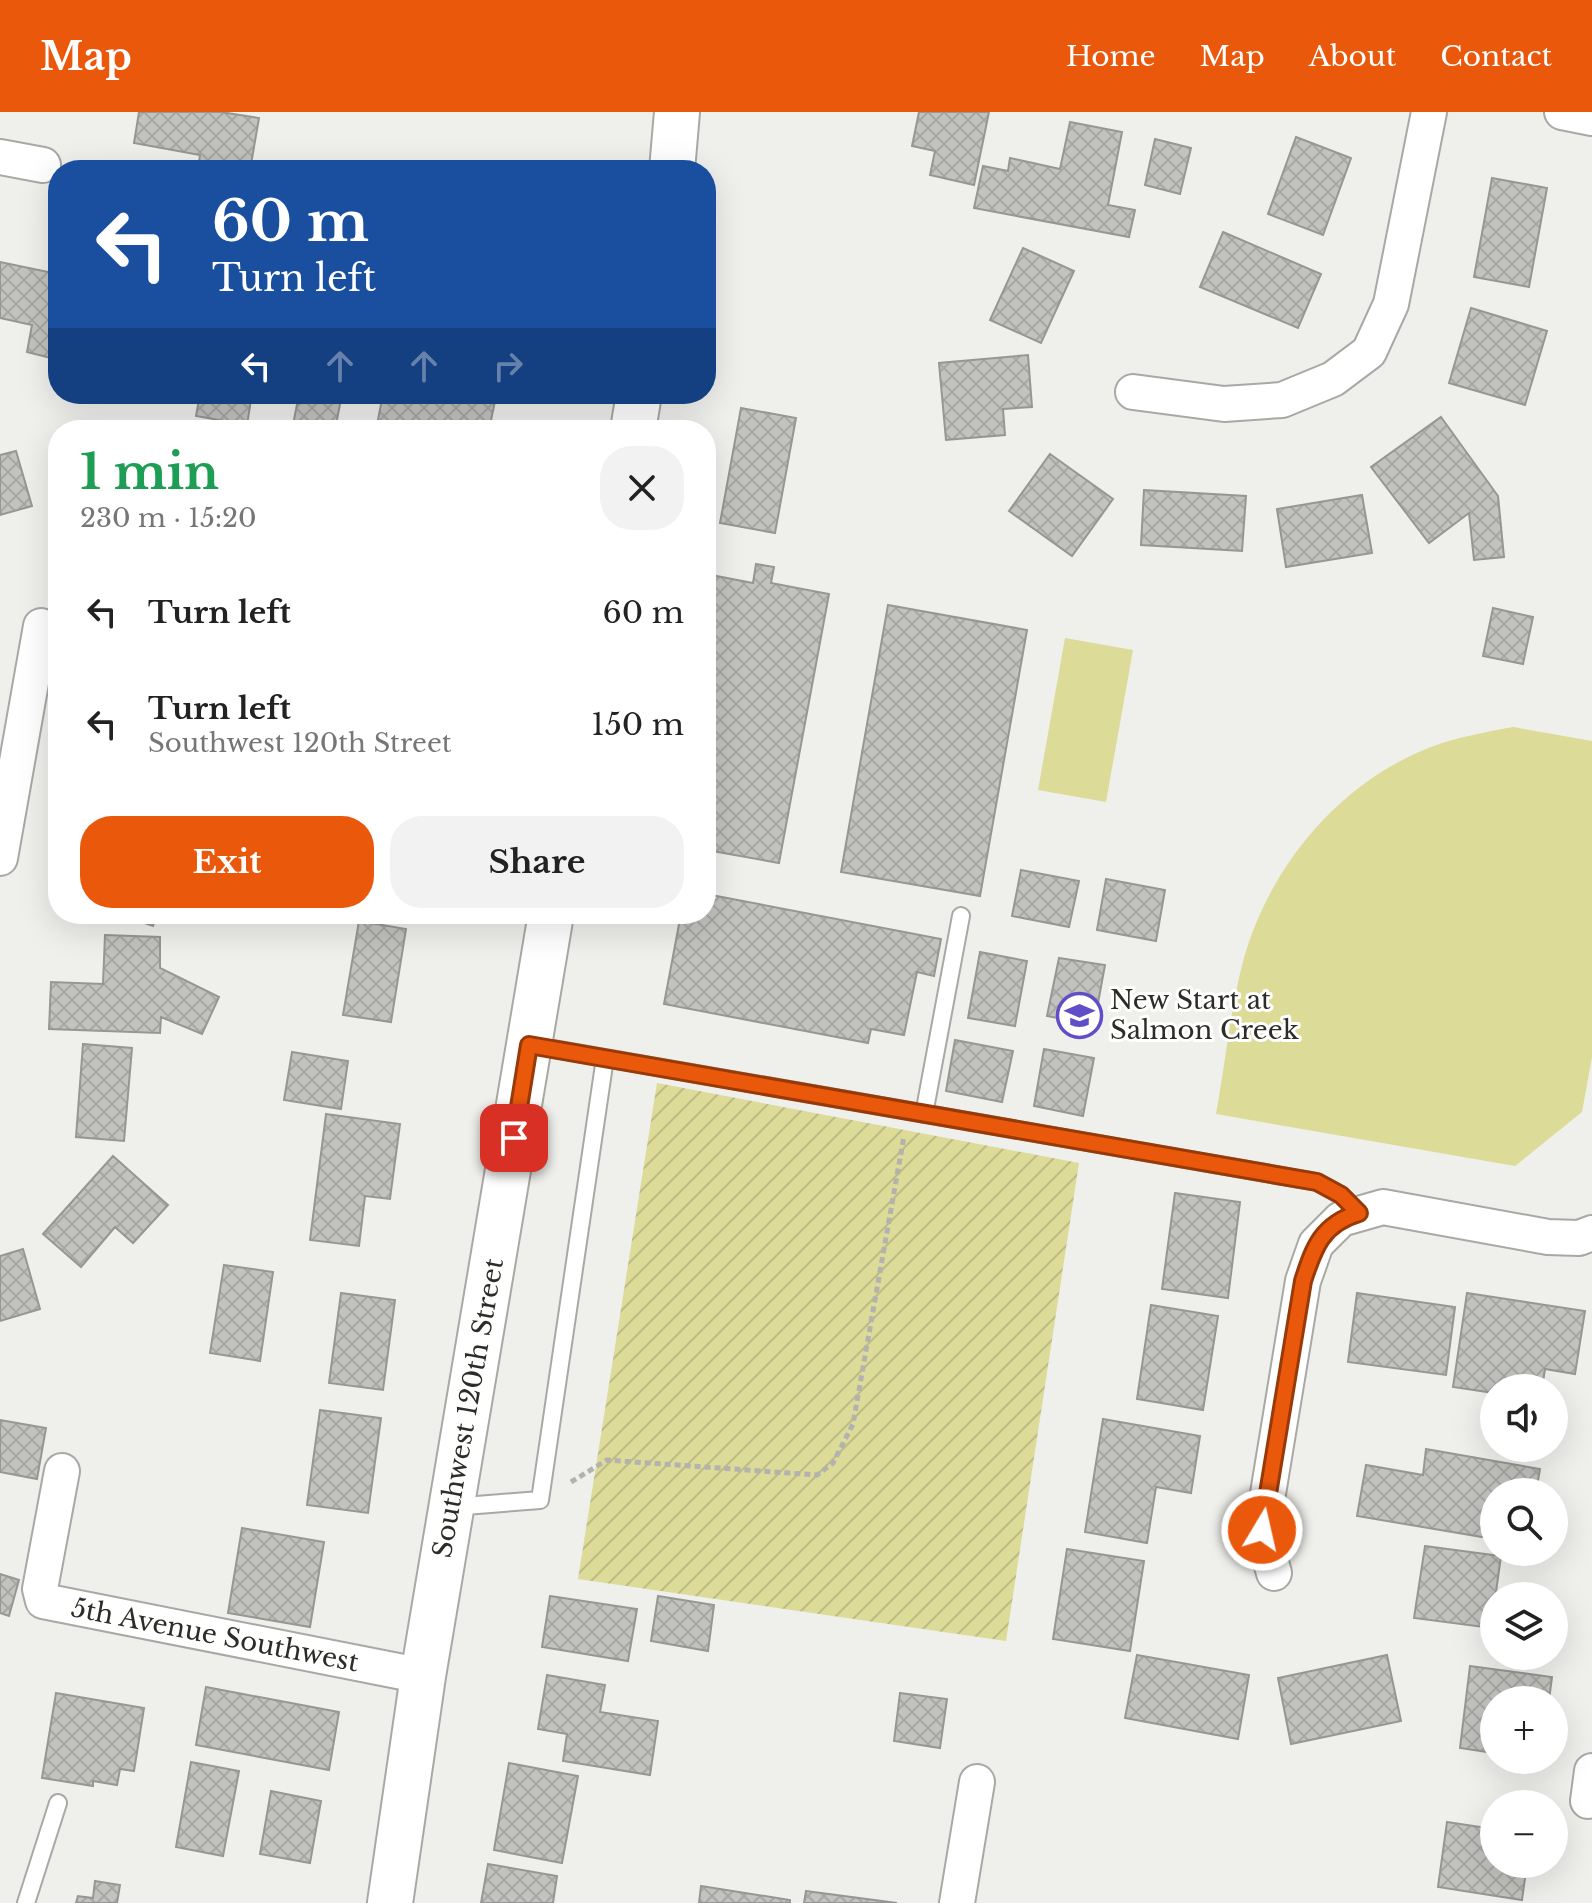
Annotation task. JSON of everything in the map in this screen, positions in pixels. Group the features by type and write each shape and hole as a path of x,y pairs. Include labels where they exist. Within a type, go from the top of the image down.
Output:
{"street":[{"path":"673,160 677,112"},
{"path":"1133,392 1224,404 1282,400 1333,379 1369,352 1391,304 1429,112"},
{"path":"1562,112 1592,118"},
{"path":"0,157 43,165"},
{"path":"0,858 41,626"},
{"name":"Southwest 120th Street","path":"390,1903 423,1676 549,924"},
{"path":"1274,1573 1262,1530 1303,1281 1316,1244 1341,1219 1383,1207 1548,1237 1579,1238 1592,1233"},
{"name":"5th Avenue Southwest","path":"62,1471 40,1589 43,1601 423,1676"},
{"path":"957,1903 977,1782"}],"lane":[{"path":"916,1112 961,916"},
{"path":"529,1045 1317,1182 1341,1195 1359,1213"},
{"path":"451,1507 540,1500 605,1058"},
{"path":"26,1903 58,1803"}],"path":[{"path":"540,1500 607,1460 817,1475 833,1463 853,1424 916,1112"}],"shaded area":[{"path":"1065,638 1133,650 1106,802 1038,790"},
{"path":"1513,727 1592,741 1592,1057 1582,1112 1515,1166 1216,1114 1244,958 1256,923 1293,856 1317,826 1344,800 1407,757 1442,743"},
{"path":"657,1083 1079,1163 1006,1641 578,1579"}],"building":[{"path":"139,112 221,112 259,118 252,160 199,160 200,155 134,143"},
{"path":"919,112 989,112 974,185 930,175 935,151 912,146"},
{"path":"1070,122 1122,132 1108,205 1135,210 1129,237 974,208 983,166 1008,171 1010,158 1060,169"},
{"path":"1296,137 1351,158 1323,235 1268,214"},
{"path":"1155,139 1191,148 1180,194 1145,185"},
{"path":"1492,178 1547,188 1529,287 1474,277"},
{"path":"1223,232 1321,274 1298,328 1200,287"},
{"path":"1023,248 1074,271 1041,343 990,320"},
{"path":"0,262 48,272 48,357 27,352 32,325 0,318"},
{"path":"1471,308 1547,331 1525,405 1449,383"},
{"path":"1028,355 1032,407 1003,409 1005,435 946,440 939,363"},
{"path":"198,404 250,404 248,420 196,416"},
{"path":"297,404 340,404 337,420 294,420"},
{"path":"381,404 494,404 491,420 378,420"},
{"path":"741,408 796,418 775,533 720,523"},
{"path":"1441,417 1498,496 1504,557 1474,560 1469,513 1429,543 1371,467"},
{"path":"16,451 32,506 0,515 0,455"},
{"path":"1050,454 1113,499 1072,556 1009,511"},
{"path":"1144,490 1246,496 1242,551 1141,545"},
{"path":"1362,495 1372,553 1286,567 1277,509"},
{"path":"756,564 774,567 771,583 829,594 779,863 716,852 716,576 753,583"},
{"path":"888,605 1027,630 980,896 841,872"},
{"path":"1493,608 1533,617 1523,664 1483,656"},
{"path":"1021,870 1079,881 1069,927 1012,916"},
{"path":"1106,879 1165,890 1156,941 1097,930"},
{"path":"716,896 941,939 934,976 917,972 904,1035 871,1029 868,1043 664,1004 679,924 716,924"},
{"path":"358,924 406,929 391,1022 343,1015"},
{"path":"105,935 160,937 160,968 219,997 202,1034 161,1017 160,1033 49,1029 51,982 103,984"},
{"path":"980,952 1027,961 1015,1026 968,1018"},
{"path":"1059,958 1105,965 1094,1025 1047,1016"},
{"path":"955,1040 1013,1051 1002,1102 946,1091"},
{"path":"83,1044 132,1048 124,1141 76,1137"},
{"path":"1044,1049 1094,1058 1083,1116 1034,1106"},
{"path":"292,1052 348,1061 341,1109 284,1100"},
{"path":"326,1114 400,1124 390,1199 365,1196 359,1246 310,1240"},
{"path":"113,1156 168,1205 133,1243 115,1227 81,1267 43,1234"},
{"path":"1175,1193 1240,1202 1228,1298 1162,1289"},
{"path":"23,1249 40,1309 0,1321 0,1256"},
{"path":"224,1265 273,1272 260,1361 210,1353"},
{"path":"341,1293 395,1300 383,1390 329,1383"},
{"path":"1357,1293 1455,1307 1446,1375 1348,1362"},
{"path":"1467,1293 1585,1311 1575,1374 1545,1369 1544,1374 1480,1374 1480,1391 1453,1387"},
{"path":"1151,1305 1218,1316 1203,1410 1137,1399"},
{"path":"320,1410 381,1418 368,1513 307,1505"},
{"path":"1103,1419 1200,1436 1191,1493 1156,1487 1147,1543 1085,1532"},
{"path":"0,1420 46,1428 37,1479 0,1472"},
{"path":"1426,1449 1480,1458 1480,1462 1540,1469 1538,1478 1480,1478 1480,1537 1357,1516 1366,1465 1423,1475"},
{"path":"242,1528 324,1542 310,1627 228,1613"},
{"path":"1425,1546 1480,1553 1480,1566 1500,1566 1497,1582 1480,1582 1480,1627 1414,1618"},
{"path":"1067,1549 1144,1561 1130,1651 1053,1639"},
{"path":"0,1574 19,1580 9,1616 0,1613"},
{"path":"550,1596 637,1609 628,1661 542,1647"},
{"path":"658,1596 714,1605 708,1651 651,1641"},
{"path":"1137,1655 1249,1675 1238,1739 1125,1718"},
{"path":"1387,1655 1401,1721 1291,1744 1278,1678"},
{"path":"1470,1666 1480,1667 1480,1670 1552,1677 1551,1686 1480,1686 1480,1751 1460,1748"},
{"path":"547,1675 605,1685 600,1712 658,1721 650,1775 563,1761 567,1734 538,1729"},
{"path":"206,1687 339,1712 329,1770 196,1745"},
{"path":"56,1693 144,1708 134,1771 120,1769 117,1785 93,1781 93,1786 42,1778"},
{"path":"900,1693 947,1699 940,1748 894,1741"},
{"path":"191,1762 239,1771 223,1856 176,1847"},
{"path":"509,1763 578,1776 562,1863 494,1850"},
{"path":"271,1791 321,1801 310,1863 260,1854"},
{"path":"1447,1822 1480,1827 1480,1878 1525,1878 1522,1900 1438,1887"},
{"path":"488,1864 557,1876 553,1903 481,1903"},
{"path":"95,1881 120,1885 117,1903 76,1903 78,1896 93,1898"},
{"path":"701,1886 790,1900 790,1903 699,1903"},
{"path":"806,1891 897,1903 804,1903"}],"place":[{"name":"New Start at Salmon Creek","path":"1079,1015"}],"route":[{"path":"514,1138 529,1045 1317,1182 1341,1195 1359,1213 1341,1219 1316,1244 1303,1281 1262,1530"}]}
